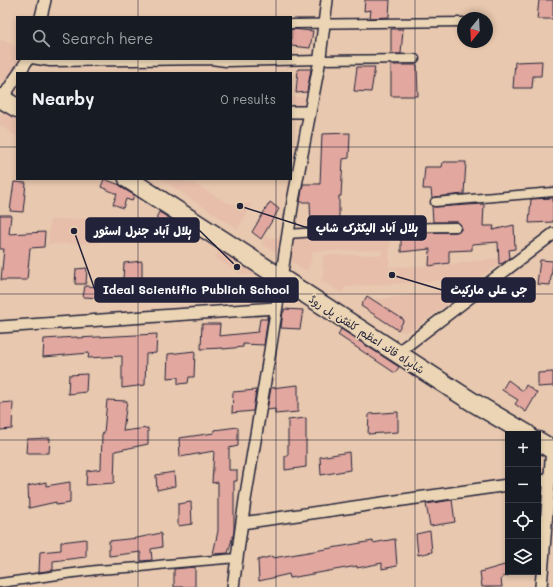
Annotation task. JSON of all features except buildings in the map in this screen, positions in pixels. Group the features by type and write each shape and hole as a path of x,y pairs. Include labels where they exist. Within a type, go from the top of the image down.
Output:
{"highway":[{"name":"شاہراہ قائد اعظم کلفٹن پل روڈ","path":"130,180 471,401 522,431"}],"street":[{"path":"41,16 45,0"},
{"path":"233,587 244,500 293,202 320,60 327,0"},
{"path":"292,24 457,22"},
{"path":"38,60 50,62 211,60 226,62 415,59"},
{"path":"20,72 27,60"},
{"path":"5,102 16,78"},
{"path":"292,112 310,112"},
{"path":"435,202 553,192"},
{"path":"288,234 374,228 456,227"},
{"path":"397,353 553,234"},
{"path":"0,327 276,308"},
{"path":"541,587 550,480 548,447"},
{"path":"541,481 550,480"},
{"path":"242,523 505,485"},
{"path":"0,583 58,574 237,558"}],"shaded area":[{"path":"0,39 16,47 16,60 22,60 11,85 0,80"},
{"path":"292,97 308,97 305,110 292,110"},
{"path":"4,109 16,117 16,136 0,125 0,117"},
{"path":"163,180 186,180 186,183 195,183 229,204 252,204 238,229"},
{"path":"100,218 99,243 48,244 50,220"},
{"path":"390,230 389,267 429,266 499,258 499,264 462,289 462,293 415,328 405,332 398,330 404,320 373,300 447,291 444,280 345,287 342,293 321,281 324,269 322,268 324,255 382,255 382,250 313,251 308,270 298,268 298,265 287,259 291,237 342,235"},
{"path":"265,236 285,240 282,256 262,244"},
{"path":"221,248 264,275 242,275 215,258"}],"place":[{"name":"ہلال آباد الیکٹرک شاپ","path":"240,206"},
{"name":"Ideal Scientific Publich School","path":"74,231"},
{"name":"ہلال آباد جنرل اسٹور","path":"237,267"},
{"name":"جی علی مارکیٹ","path":"392,275"}]}
